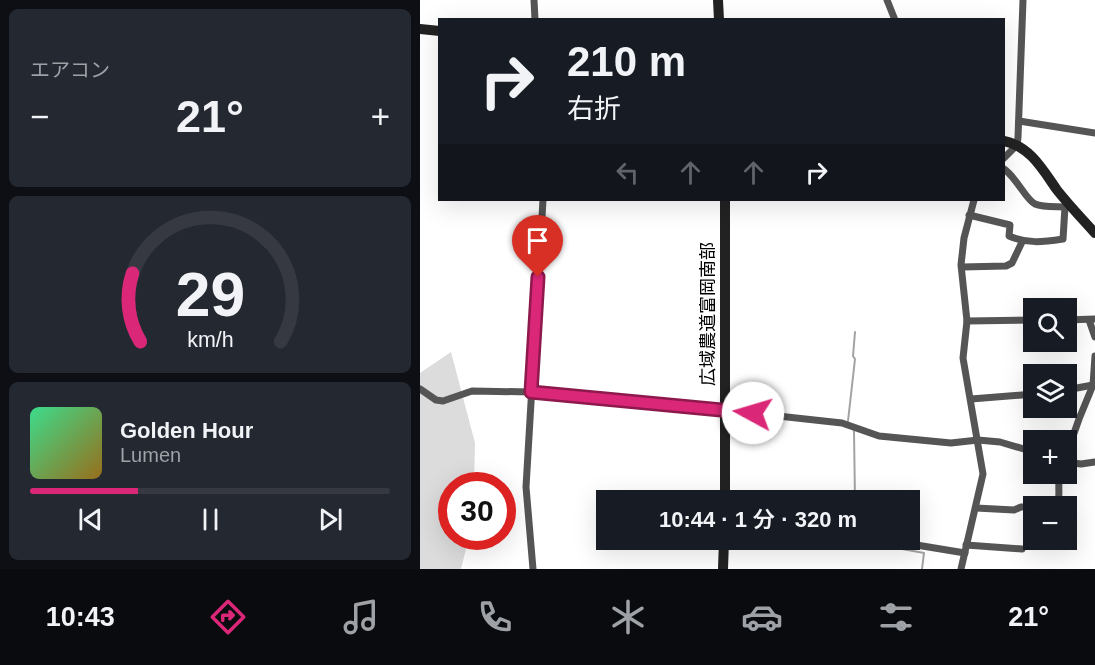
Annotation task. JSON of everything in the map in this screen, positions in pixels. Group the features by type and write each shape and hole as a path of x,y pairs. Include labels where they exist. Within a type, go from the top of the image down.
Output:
{"street":[{"path":"534,0 535,18"},
{"path":"718,0 719,18"},
{"path":"887,0 894,18"},
{"path":"1005,157 1017,145 1023,0"},
{"path":"420,29 438,31"},
{"path":"1019,121 1095,133"},
{"path":"1005,141 1017,145 1041,167 1068,207 1095,233"},
{"path":"1005,170 1013,175 1030,201 1037,205 1068,207"},
{"path":"532,569 526,488 543,201"},
{"name":"広域農道富岡南部","path":"725,201 725,490"},
{"path":"961,569 983,474 963,358 967,321 962,267 964,238 974,201"},
{"path":"969,215 1010,225 1009,236 1022,242 1042,242 1063,239 1068,207"},
{"path":"962,267 1012,264 1022,242"},
{"path":"967,321 1023,320"},
{"path":"1092,320 1095,337"},
{"path":"1075,430 1093,385 1095,356"},
{"path":"1077,388 1093,385"},
{"path":"420,388 436,400 443,402 472,391 531,392 842,423 879,436 951,443 1000,442 1023,449"},
{"path":"970,399 1023,395"},
{"path":"1077,463 1095,462"},
{"path":"976,508 1014,510 1023,507"},
{"path":"920,544 966,549 1022,549"},
{"path":"723,569 724,550"}],"shaded area":[{"path":"451,352 475,443 474,472 438,472 438,550 466,550 461,569 420,569 420,373"}],"waterway":[{"path":"848,421 855,359 853,356 855,332"},
{"path":"854,431 855,490"},
{"path":"908,550 924,553 922,569"}],"route":[{"path":"538,277 531,392 753,413"}]}
